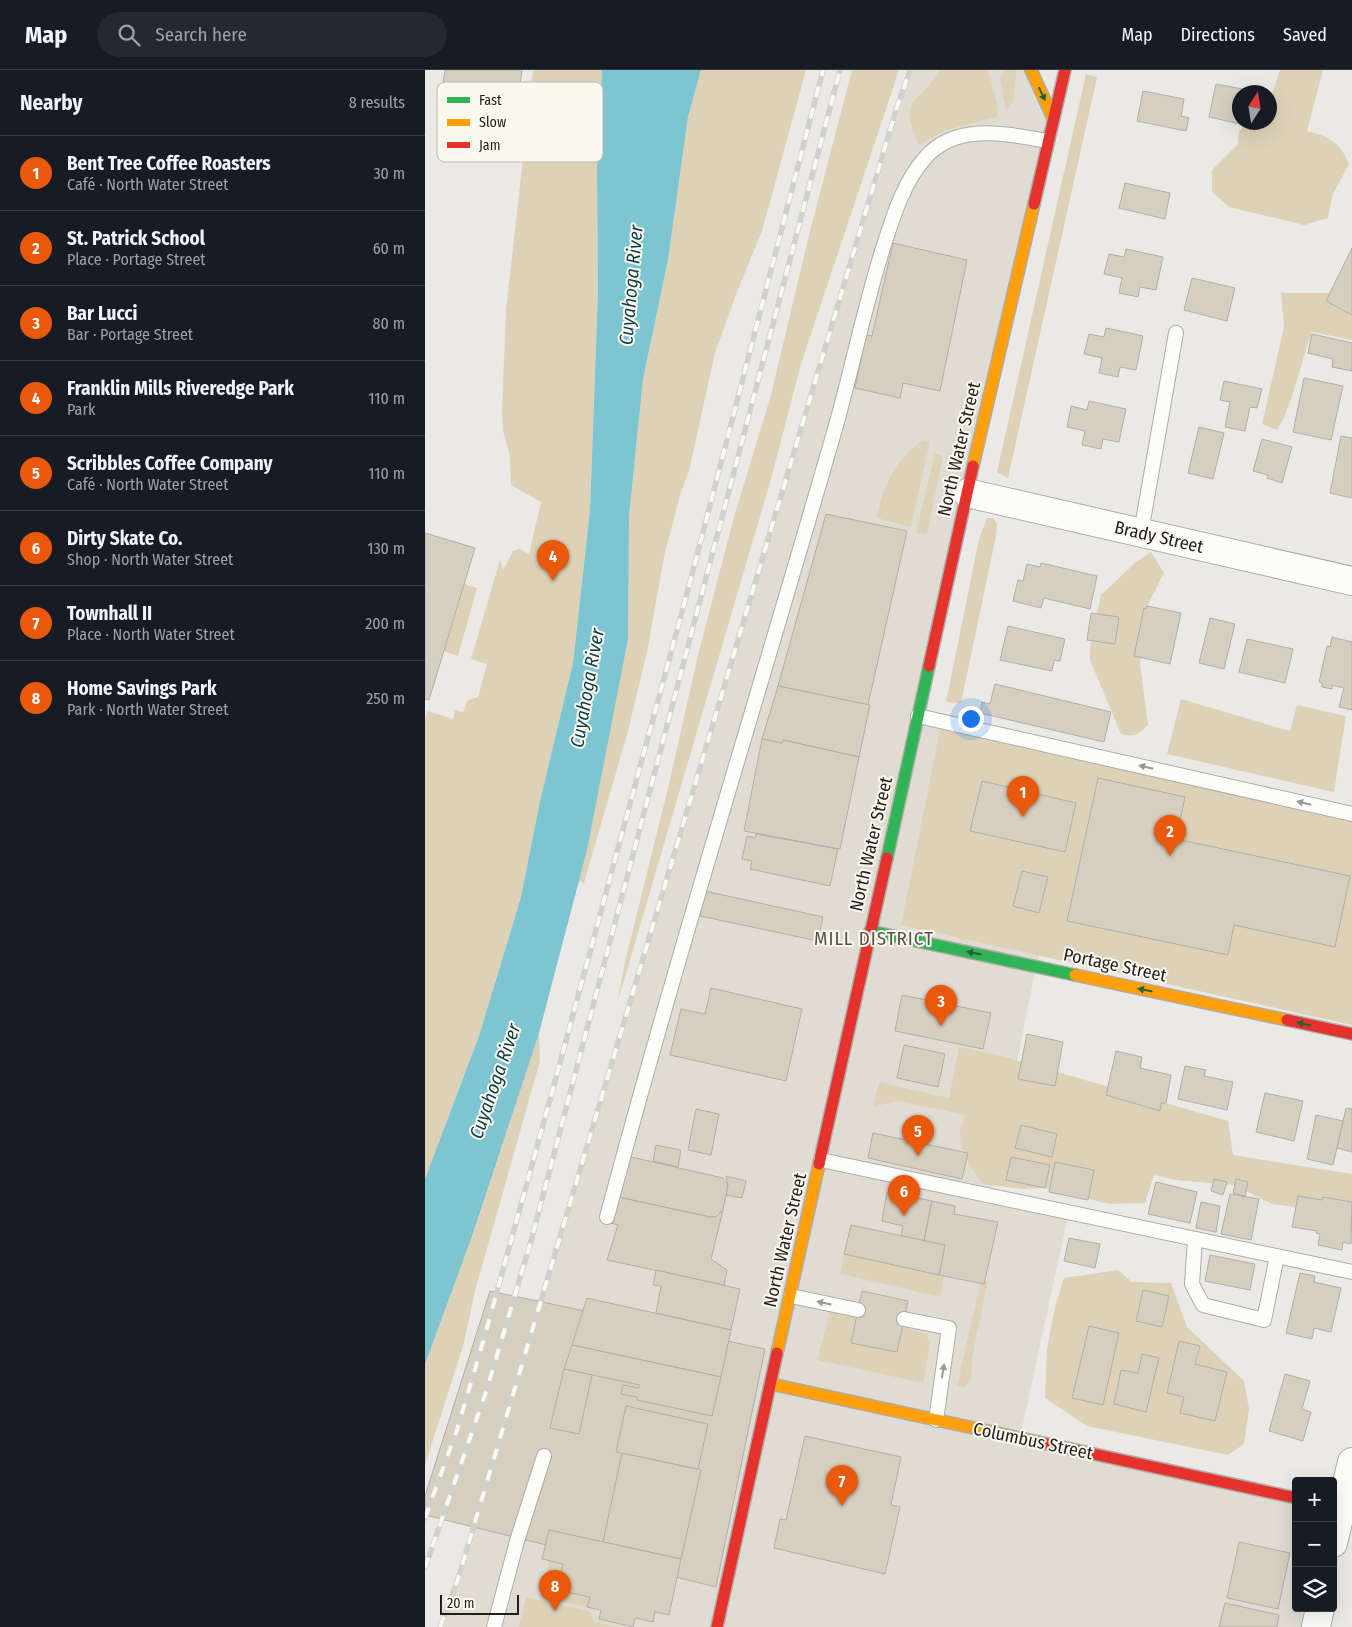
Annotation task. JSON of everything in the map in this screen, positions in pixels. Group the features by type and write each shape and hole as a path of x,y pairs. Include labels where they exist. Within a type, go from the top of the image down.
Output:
{"main road":[{"path":"1031,70 1053,118"},
{"name":"North Water Street","path":"717,1627 967,493 1047,141 1065,70"},
{"name":"Portage Street","path":"870,931 1352,1034"},
{"name":"Columbus Street","path":"771,1384 1292,1497"}],"street":[{"name":"Brady Street","path":"967,493 1351,578"},
{"path":"1337,1507 1352,1462"},
{"path":"1316,1627 1319,1612"}],"lane":[{"path":"607,1217 664,1006 838,418 880,256 903,193 927,155 941,144 961,136 1000,133 1047,141"},
{"path":"1141,532 1176,333"},
{"path":"918,716 1352,814"},
{"path":"821,1160 1352,1272"},
{"path":"1195,1239 1192,1284 1203,1305 1264,1320 1277,1256"},
{"path":"791,1296 858,1310"},
{"path":"904,1319 949,1328 935,1420"},
{"path":"495,1627 517,1541 544,1456"}],"shaded area":[{"path":"533,70 602,70 601,82 532,82"},
{"path":"701,70 806,70 762,231 715,353 689,471 680,495 664,557 647,652 628,731 584,883 579,881 628,639 629,517 643,379 668,260 688,117"},
{"path":"852,70 899,70 801,364 771,479 618,1001 624,966 669,784 698,655 734,517 771,395 809,235"},
{"path":"910,70 1031,70 1053,118 918,716 1097,756 1036,967 990,1195 1069,1212 1020,1438 1292,1497 1292,1612 1319,1612 1316,1627 440,1627 458,1579 897,107"},
{"path":"939,70 988,70 997,103 998,117 948,130 919,145 912,128 910,108 913,102 932,82"},
{"path":"1004,70 1016,70 1014,101 1006,110 1000,81"},
{"path":"1280,70 1323,70 1307,131 1328,138 1338,145 1349,164 1332,196 1328,218 1304,225 1229,207 1212,192 1212,170 1238,144 1239,131 1277,130 1277,85 1275,85"},
{"path":"1086,74 1097,77 1008,478 997,472"},
{"path":"523,162 597,162 598,292 590,510 573,663 540,801 521,897 479,1036 425,1179 425,720 428,711 453,719 455,710 463,712 468,700 478,697 487,664 471,659 500,560 503,570 513,551 520,549 529,554 541,502 511,485 510,456 503,431 502,411 506,310"},
{"path":"1281,293 1352,293 1352,340 1312,332 1288,408 1277,430 1262,424 1284,327"},
{"path":"923,440 930,441 911,527 877,518 886,484 905,455"},
{"path":"935,453 943,456 927,534 916,533"},
{"path":"987,518 993,518 997,524 996,536 961,703 946,702 979,539"},
{"path":"1151,552 1164,573 1146,609 1140,664 1148,725 1136,734 1125,735 1121,734 1090,660 1090,647 1101,595 1136,562"},
{"path":"464,584 477,588 458,656 444,651"},
{"path":"1181,699 1290,731 1297,705 1346,716 1334,792 1167,754"},
{"path":"940,729 1014,742 1352,822 1352,1025 901,925"},
{"path":"539,1033 540,1061 475,1291 464,1343 425,1465 425,1359"},
{"path":"959,1047 998,1055 1228,1121 1233,1155 1352,1174 1352,1205 1323,1211 1272,1204 1234,1185 1176,1180 1154,1175 1145,1203 1109,1204 1045,1188 1022,1189 983,1184 963,1152 960,1133 966,1116 896,1101 873,1107 879,1082 949,1098"},
{"path":"844,1254 944,1276 941,1295 937,1296 840,1274"},
{"path":"1118,1270 1132,1282 1171,1283 1187,1327 1244,1381 1249,1409 1244,1444 1228,1455 1087,1426 1045,1398 1047,1349 1055,1307 1064,1278"},
{"path":"985,1281 988,1281 972,1358 971,1379 965,1387 957,1386 980,1284 984,1284"},
{"path":"830,1311 857,1318 852,1343 897,1352 902,1326 927,1335 930,1345 923,1383 817,1360"},
{"path":"549,1561 563,1564 557,1590 590,1597 587,1607 541,1597"},
{"path":"526,1597 585,1610 590,1612 594,1622 619,1627 519,1627"}],"water":[{"name":"Cuyahoga River","path":"602,70 701,70 688,117 668,260 643,379 629,517 628,639 587,850 539,1033 472,1236 425,1364 425,1179 479,1036 521,897 540,801 573,663 590,510 598,292 597,169 597,162 603,162 603,82 601,82"}],"building":[{"path":"445,70 522,70 520,82 443,82"},
{"path":"1216,84 1232,87 1232,122 1209,117"},
{"path":"1143,91 1184,99 1181,116 1189,118 1186,131 1137,121"},
{"path":"1125,183 1170,193 1165,219 1119,208"},
{"path":"893,243 967,260 940,391 903,383 900,398 855,388 866,335 872,336"},
{"path":"1352,248 1352,315 1326,301"},
{"path":"1126,249 1163,257 1156,290 1140,287 1138,297 1119,293 1122,278 1104,274 1109,254 1124,257"},
{"path":"1192,278 1235,288 1227,321 1184,310"},
{"path":"1106,328 1143,336 1136,370 1120,367 1118,377 1099,373 1102,358 1084,354 1089,334 1104,337"},
{"path":"1312,334 1352,343 1352,371 1332,367 1333,359 1308,353"},
{"path":"1304,378 1343,386 1331,440 1293,432"},
{"path":"1224,381 1262,389 1257,408 1250,407 1245,431 1225,427 1230,402 1220,400"},
{"path":"1089,401 1126,409 1119,442 1103,439 1101,449 1082,445 1085,431 1067,427 1071,406 1087,410"},
{"path":"1199,427 1224,433 1213,479 1188,473"},
{"path":"1341,436 1352,438 1352,498 1330,493"},
{"path":"1262,439 1292,447 1282,483 1267,478 1268,475 1253,471"},
{"path":"826,514 907,531 868,705 778,686"},
{"path":"425,533 475,548 429,700 425,699"},
{"path":"1041,563 1097,576 1090,609 1044,598 1041,608 1013,601 1018,580 1023,581 1027,564 1040,567"},
{"path":"1147,606 1181,613 1170,664 1134,656 1144,608 1146,609"},
{"path":"1091,613 1119,617 1115,644 1087,640"},
{"path":"1210,618 1235,624 1224,669 1199,663"},
{"path":"1008,626 1065,639 1060,661 1054,660 1052,671 1000,660"},
{"path":"1332,637 1352,642 1352,710 1339,707 1344,688 1332,685 1332,689 1322,687 1322,683 1319,682 1327,646 1330,647"},
{"path":"1247,639 1293,649 1285,683 1239,672"},
{"path":"995,684 1111,712 1104,742 980,713 982,702 990,704"},
{"path":"778,686 870,705 859,757 783,740 782,743 762,739"},
{"path":"762,739 782,743 783,740 859,757 840,849 744,831"},
{"path":"1098,778 1185,797 1176,839 1350,876 1335,947 1234,925 1228,955 1067,921"},
{"path":"982,781 1076,803 1065,852 970,831"},
{"path":"756,834 838,849 830,886 750,869 752,861 742,859 747,836 755,838"},
{"path":"1022,871 1048,877 1039,913 1013,906"},
{"path":"705,891 823,917 818,941 700,916"},
{"path":"711,988 802,1009 786,1081 670,1055 681,1009 705,1014"},
{"path":"902,995 991,1013 983,1049 895,1031"},
{"path":"1027,1034 1063,1042 1055,1086 1018,1079"},
{"path":"904,1045 945,1054 938,1087 897,1078"},
{"path":"1116,1051 1142,1057 1140,1068 1171,1075 1166,1103 1161,1103 1160,1111 1106,1095"},
{"path":"1185,1066 1206,1070 1204,1076 1233,1082 1227,1110 1178,1099"},
{"path":"1265,1093 1303,1101 1294,1141 1256,1132"},
{"path":"1346,1108 1352,1109 1352,1152 1337,1148"},
{"path":"696,1109 719,1114 711,1155 688,1150"},
{"path":"1316,1115 1343,1121 1333,1165 1307,1159"},
{"path":"1021,1125 1057,1134 1052,1157 1015,1148"},
{"path":"873,1133 968,1153 962,1179 868,1158"},
{"path":"656,1145 681,1150 678,1167 653,1161"},
{"path":"631,1157 723,1178 728,1186 723,1210 716,1217 710,1217 618,1197"},
{"path":"1011,1157 1050,1165 1045,1188 1006,1180"},
{"path":"1055,1162 1094,1170 1088,1200 1049,1192"},
{"path":"726,1176 746,1181 742,1198 726,1195 728,1186"},
{"path":"1214,1179 1227,1182 1223,1195 1211,1191"},
{"path":"1236,1179 1248,1182 1245,1196 1233,1193"},
{"path":"1156,1182 1197,1192 1190,1223 1148,1214"},
{"path":"887,1192 932,1201 924,1241 901,1236 903,1226 882,1221"},
{"path":"1230,1194 1259,1199 1251,1240 1221,1234"},
{"path":"1298,1196 1322,1200 1323,1197 1352,1202 1351,1244 1343,1242 1342,1250 1318,1245 1320,1234 1316,1233 1317,1231 1292,1227"},
{"path":"618,1197 710,1217 716,1217 723,1210 711,1259 727,1270 724,1285 607,1260 618,1225 611,1223"},
{"path":"932,1201 955,1206 954,1214 998,1222 984,1284 939,1275 945,1245 924,1241"},
{"path":"1201,1202 1220,1206 1216,1232 1196,1228"},
{"path":"851,1225 945,1245 939,1275 844,1254"},
{"path":"1069,1238 1100,1244 1095,1268 1064,1261"},
{"path":"1210,1255 1255,1264 1250,1290 1205,1281"},
{"path":"656,1270 740,1289 731,1330 656,1313 661,1286 653,1285"},
{"path":"1300,1273 1315,1276 1314,1282 1341,1288 1331,1332 1314,1328 1312,1339 1286,1333"},
{"path":"1143,1290 1169,1296 1162,1327 1136,1321"},
{"path":"490,1291 765,1349 716,1587 425,1515 425,1496"},
{"path":"862,1291 908,1301 897,1352 851,1343"},
{"path":"587,1298 731,1330 721,1377 572,1345"},
{"path":"1089,1326 1119,1333 1103,1405 1072,1398"},
{"path":"1179,1341 1200,1346 1195,1364 1227,1372 1215,1421 1180,1413 1184,1397 1167,1393"},
{"path":"572,1345 721,1377 712,1416 637,1400 637,1397 621,1394 623,1385 639,1388 640,1385 564,1369"},
{"path":"1142,1354 1159,1358 1146,1412 1114,1404 1121,1370 1138,1373"},
{"path":"564,1369 592,1375 579,1434 550,1428"},
{"path":"1285,1374 1310,1381 1302,1409 1311,1412 1303,1441 1269,1431"},
{"path":"626,1406 708,1424 698,1469 616,1452"},
{"path":"805,1436 901,1457 891,1505 900,1507 885,1574 774,1548 780,1519 786,1520"},
{"path":"622,1453 701,1470 681,1559 603,1542"},
{"path":"549,1530 681,1559 669,1615 655,1612 653,1622 635,1618 633,1627 599,1619 601,1610 587,1607 590,1597 557,1590 563,1564 542,1559"},
{"path":"1239,1542 1290,1553 1278,1609 1227,1598"},
{"path":"1225,1603 1279,1615 1277,1627 1219,1627"}],"railway":[{"path":"425,1518 457,1430 551,1096 689,586 823,70"},
{"path":"425,1568 487,1389 531,1241 840,70"},
{"path":"440,1627 458,1579 897,107 910,70"}],"traffic: fast":[{"path":"887,858 929,666"},
{"path":"870,931 1075,975"}],"traffic: slow":[{"path":"1031,70 1053,118"},
{"path":"973,466 1034,204"},
{"path":"1075,975 1287,1020"},
{"path":"777,1353 819,1164"},
{"path":"771,1384 1043,1443"}],"traffic: jam":[{"path":"1034,204 1065,70"},
{"path":"929,666 973,466"},
{"path":"819,1164 887,858"},
{"path":"1287,1020 1352,1034"},
{"path":"717,1627 777,1353"},
{"path":"1043,1443 1292,1497"}],"place":[{"name":"Franklin Mills Riveredge Park","path":"553,581"},
{"name":"Bent Tree Coffee Roasters","path":"1023,817"},
{"name":"St. Patrick School","path":"1170,856"},
{"name":"Bar Lucci","path":"941,1026"},
{"name":"Scribbles Coffee Company","path":"918,1156"},
{"name":"Dirty Skate Co.","path":"904,1216"},
{"name":"Townhall II","path":"842,1506"},
{"name":"Home Savings Park","path":"555,1611"}],"district":[{"name":"MILL DISTRICT","path":"874,938"}]}
